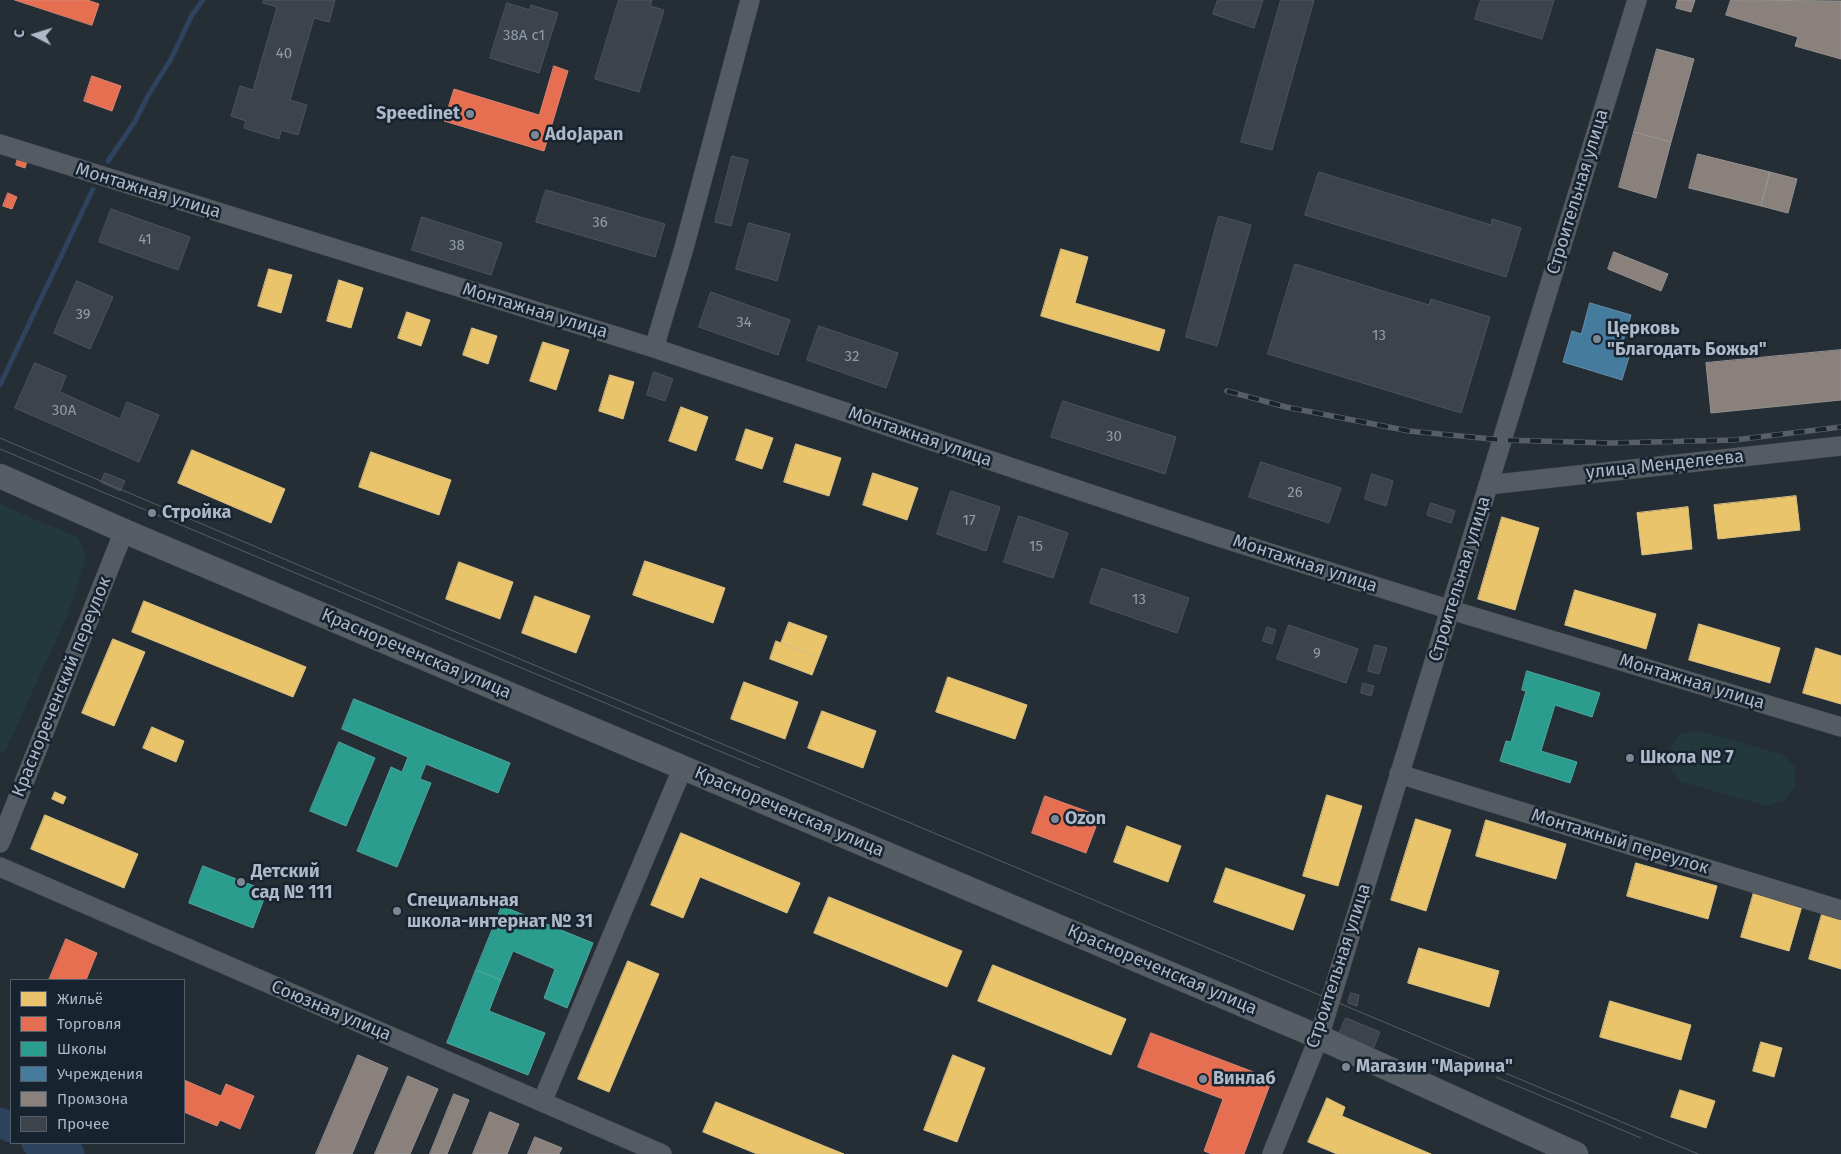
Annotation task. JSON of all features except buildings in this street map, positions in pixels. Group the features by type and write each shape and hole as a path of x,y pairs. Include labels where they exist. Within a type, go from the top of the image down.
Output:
{"main road":[{"name":"Краснореченская улица","path":"0,476 124,531 1319,1037 1576,1154"}],"street":[{"path":"654,348 687,238 750,0"},
{"name":"Строительная улица","path":"1272,1154 1319,1037 1637,0"},
{"name":"Монтажная улица","path":"0,144 654,348 1210,534 1451,610 1841,727"},
{"name":"улица Менделеева","path":"1488,485 1841,446"},
{"name":"Краснореченский переулок","path":"0,842 124,531"},
{"path":"542,1102 683,767"},
{"name":"Монтажный переулок","path":"1399,774 1841,910"},
{"name":"Союзная улица","path":"0,867 662,1154"}],"green space":[{"path":"0,504 77,537 87,555 68,614 4,754 0,752"},
{"path":"1696,730 1782,754 1795,766 1795,786 1785,800 1767,806 1681,782 1669,768 1669,750 1678,735"}],"waterway":[{"path":"108,161 134,123 149,94 171,59 192,15 203,0"},
{"path":"0,385 93,189"},
{"path":"0,1122 10,1127"},
{"path":"38,1144 51,1151 70,1154"}],"tram line":[{"path":"0,438 470,638 1698,1154"},
{"path":"0,449 760,768"},
{"path":"1496,1077 1641,1138"}],"railway":[{"path":"1227,391 1286,407 1409,431 1502,440 1610,443 1734,440 1841,427"}],"place":[{"name":"Speedinet","path":"470,114"},
{"name":"AdoJapan","path":"535,135"},
{"name":"Церковь \"Благодать Божья\"","path":"1597,339"},
{"name":"Стройка","path":"152,513"},
{"name":"Школа № 7","path":"1630,758"},
{"name":"Ozon","path":"1055,819"},
{"name":"Детский сад № 111","path":"241,882"},
{"name":"Специальная школа-интернат № 31","path":"397,911"},
{"name":"Магазин \"Марина\"","path":"1346,1067"},
{"name":"Винлаб","path":"1203,1079"}]}
